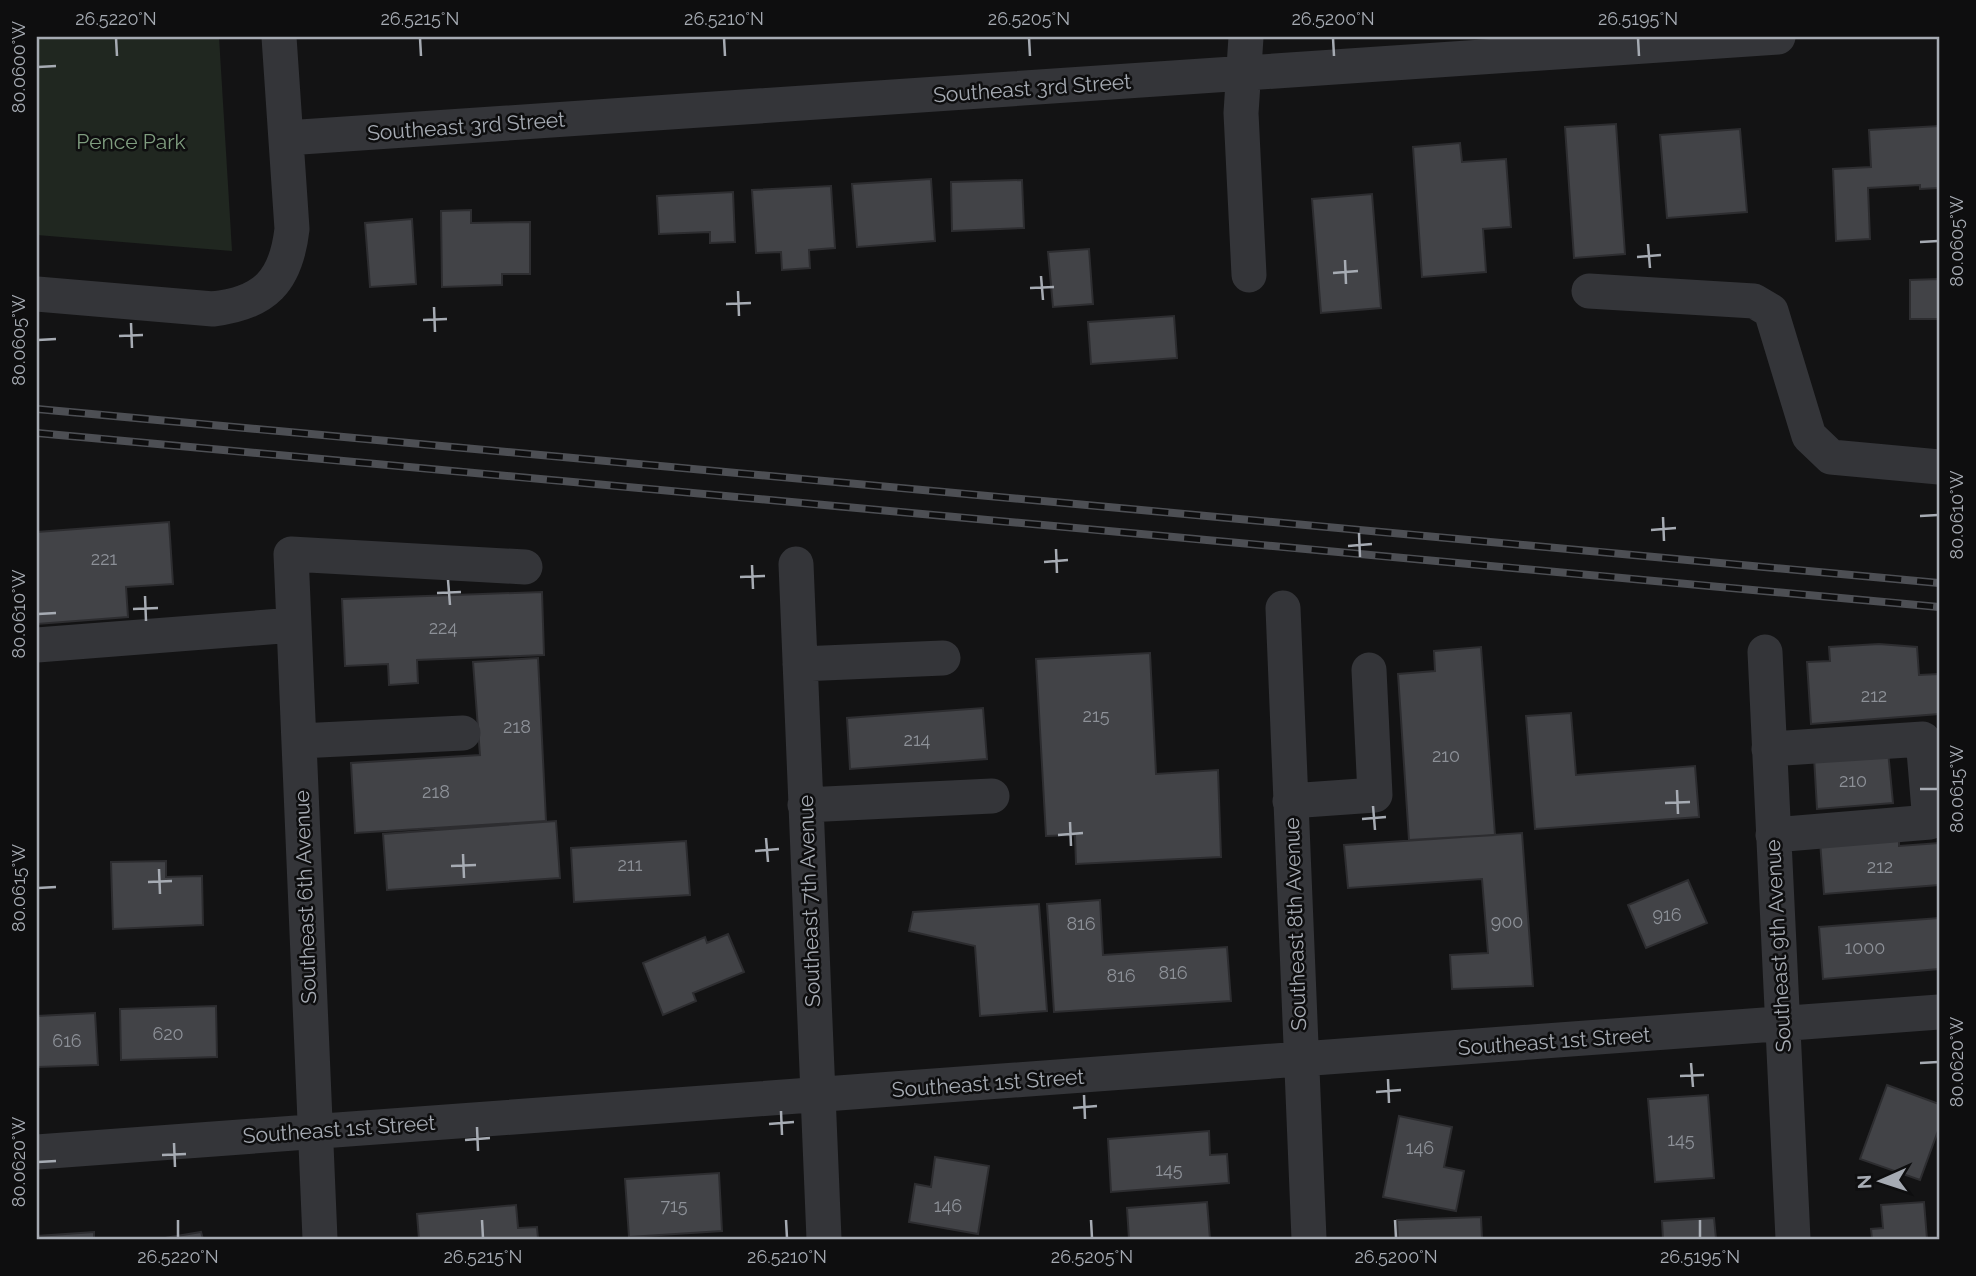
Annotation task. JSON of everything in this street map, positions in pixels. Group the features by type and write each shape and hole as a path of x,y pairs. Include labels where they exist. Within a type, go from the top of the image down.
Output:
{"street":[{"path":"37,294 213,309 238,306 261,295 279,277 289,254 292,229 279,37"},
{"path":"1246,37 1241,113 1250,275"},
{"name":"Southeast 3rd Street","path":"286,138 1778,37"},
{"path":"1589,291 1754,301 1771,311 1810,436 1831,457 1939,467"},
{"name":"Southeast 6th Avenue","path":"320,1239 291,554 525,567"},
{"name":"Southeast 7th Avenue","path":"796,564 824,1239"},
{"name":"Southeast 8th Avenue","path":"1283,608 1309,1239"},
{"path":"37,645 294,625"},
{"name":"Southeast 9th Avenue","path":"1765,652 1793,1239"},
{"path":"800,664 943,658"},
{"path":"1290,801 1375,795 1369,670"},
{"path":"299,741 463,733"},
{"path":"1769,749 1923,739 1930,822 1773,835"},
{"path":"805,805 992,796"},
{"name":"Southeast 1st Street","path":"37,1152 1939,1012"}],"green space":[{"name":"Pence Park","path":"37,37 219,37 232,251 37,235"}],"building":[{"path":"1616,124 1625,254 1574,258 1565,127"},
{"path":"1939,126 1939,188 1920,189 1920,185 1868,188 1870,239 1836,241 1833,169 1871,167 1869,130"},
{"path":"1740,129 1747,212 1667,218 1660,135"},
{"path":"1460,143 1462,162 1506,159 1511,227 1483,229 1486,272 1422,277 1413,147"},
{"path":"931,179 935,241 857,247 852,184"},
{"path":"1022,180 1024,228 952,231 951,182"},
{"path":"831,186 835,248 809,250 810,268 782,270 781,252 756,253 752,190"},
{"path":"733,192 735,242 710,243 710,232 659,234 657,196"},
{"path":"1372,194 1381,308 1321,313 1312,199"},
{"path":"471,210 471,223 530,222 530,274 502,274 502,285 442,287 441,211"},
{"path":"412,219 416,284 370,287 365,223"},
{"path":"1089,249 1093,304 1053,307 1048,252"},
{"path":"1939,279 1939,319 1910,319 1910,280"},
{"path":"1174,316 1177,358 1091,364 1088,322"},
{"path":"169,522 173,584 126,587 128,617 37,624 37,532"},
{"path":"542,592 544,655 417,660 418,683 389,685 388,664 345,666 342,599"},
{"path":"1879,644 1917,647 1919,675 1939,674 1939,714 1811,724 1807,662 1830,661 1829,647"},
{"path":"1481,647 1495,835 1409,840 1398,674 1435,671 1434,651"},
{"path":"1150,653 1156,774 1218,770 1221,857 1076,864 1075,835 1046,836 1036,659"},
{"path":"538,658 546,821 355,833 351,763 480,755 473,662"},
{"path":"983,708 987,759 850,769 847,718"},
{"path":"1571,713 1576,775 1695,766 1699,817 1535,829 1526,716"},
{"path":"1888,751 1893,803 1817,809 1814,757"},
{"path":"556,821 560,878 387,890 383,834"},
{"path":"1522,833 1533,986 1452,989 1450,955 1488,953 1482,879 1348,888 1344,845"},
{"path":"1899,835 1899,846 1939,843 1939,885 1824,894 1820,841"},
{"path":"686,841 690,895 574,902 571,848"},
{"path":"166,861 166,877 202,876 203,925 113,929 111,862"},
{"path":"1688,880 1707,923 1646,948 1628,905"},
{"path":"1100,900 1103,955 1227,947 1231,1001 1054,1012 1047,904"},
{"path":"1039,904 1047,1011 980,1016 975,946 909,931 913,912"},
{"path":"1939,918 1939,969 1823,979 1819,927"},
{"path":"728,934 744,972 693,993 696,1001 663,1015 643,963 705,937 707,943"},
{"path":"216,1006 217,1057 121,1060 120,1009"},
{"path":"95,1013 98,1065 37,1067 37,1016"},
{"path":"1887,1085 1939,1104 1939,1128 1920,1180 1860,1159"},
{"path":"1708,1095 1714,1178 1655,1182 1648,1099"},
{"path":"1399,1116 1452,1127 1444,1167 1464,1171 1456,1211 1383,1197"},
{"path":"1209,1131 1210,1155 1227,1154 1229,1183 1111,1192 1108,1139"},
{"path":"935,1157 989,1166 978,1234 909,1222 915,1184 931,1187"},
{"path":"719,1173 722,1231 629,1237 625,1179"},
{"path":"1207,1202 1210,1239 1129,1239 1127,1208"},
{"path":"1924,1202 1927,1239 1872,1239 1871,1229 1883,1228 1881,1205"},
{"path":"516,1205 518,1228 537,1227 538,1239 419,1239 417,1214"},
{"path":"1481,1217 1482,1239 1398,1239 1397,1220"},
{"path":"1714,1218 1716,1239 1663,1239 1662,1221"},
{"path":"94,1232 94,1239 37,1239 37,1236"},
{"path":"201,1232 203,1239 159,1239"}],"railway":[{"path":"37,409 1939,583"},
{"path":"37,433 1939,607"}]}
